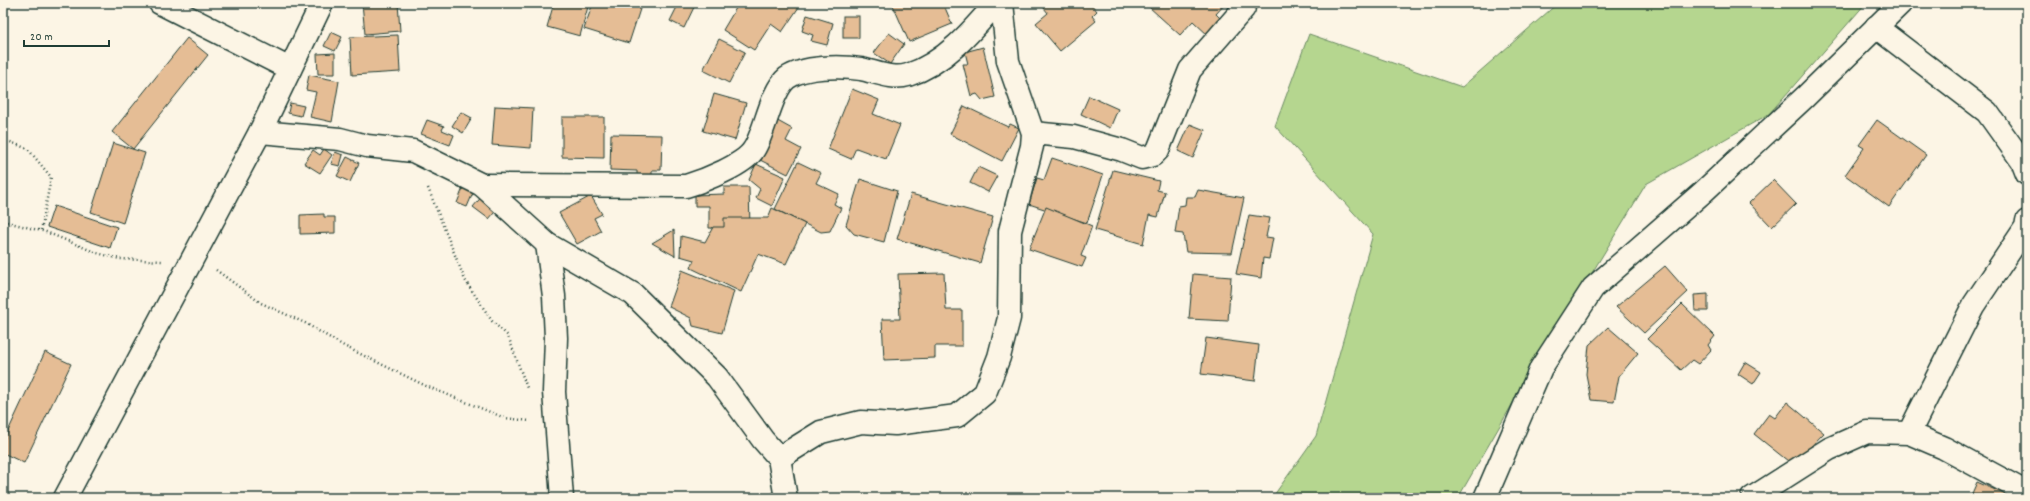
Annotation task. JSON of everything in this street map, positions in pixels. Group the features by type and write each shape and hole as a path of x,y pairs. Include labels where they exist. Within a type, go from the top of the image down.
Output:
{"street":[{"path":"160,3 290,69"},
{"path":"65,498 197,254 260,132 322,3"},
{"path":"482,185 686,186 710,178 738,162 754,150 774,100 786,79 800,72 817,68 860,69 884,75 907,75 936,61 971,33 996,3"},
{"path":"779,458 821,432 860,422 896,424 957,416 986,393 1000,357 1009,318 1010,231 1032,146 1033,133 1008,61 1002,3"},
{"path":"1485,498 1541,368 1593,288 1702,193 1805,97 1901,3"},
{"path":"1033,133 1074,137 1122,150 1142,158 1153,155 1158,150 1190,70 1244,8"},
{"path":"1876,27 1987,112 2022,161 2027,174"},
{"path":"260,132 340,139 367,146 413,151 482,185 547,244 633,294 717,377 763,440 779,458 786,498"},
{"path":"1909,433 1973,306 2022,233 2027,221"},
{"path":"547,244 554,296 556,338 554,392 562,498"},
{"path":"1752,498 1828,449 1867,432 1909,433 1944,448 2027,493"}],"path":[{"path":"3,139 28,149 51,177 41,231"},
{"path":"427,187 465,280 492,320 508,336 529,393"},
{"path":"3,221 41,231 97,253 120,259 161,261 197,254 216,271 261,303 305,323 344,346 426,386 505,418 556,423"}],"green space":[{"path":"1558,3 1866,3 1769,114 1646,184 1513,403 1458,498 1272,498 1316,436 1373,234 1275,126 1309,34 1462,87"}],"building":[{"path":"362,3 398,3 400,31 365,34"},
{"path":"554,3 589,3 580,36 547,27"},
{"path":"593,3 642,3 629,43 584,29"},
{"path":"679,3 696,3 684,28 670,21"},
{"path":"739,3 793,3 799,7 782,32 771,24 754,50 723,30"},
{"path":"892,3 943,3 952,24 909,42"},
{"path":"1040,3 1090,3 1097,11 1092,16 1096,21 1060,51 1036,23 1048,13"},
{"path":"1153,3 1226,3 1216,14 1224,22 1210,37 1193,21 1180,35 1149,7"},
{"path":"807,15 833,23 827,45 811,41 813,35 802,31"},
{"path":"843,16 859,16 859,38 843,38"},
{"path":"331,32 342,37 335,51 324,46"},
{"path":"889,33 904,44 890,64 874,53"},
{"path":"398,35 400,72 352,75 350,37"},
{"path":"187,38 208,55 133,149 112,132"},
{"path":"719,39 745,52 729,83 703,70"},
{"path":"983,47 995,97 982,100 977,94 971,96 963,64 968,64 965,52"},
{"path":"335,53 335,74 318,74 317,54"},
{"path":"309,75 339,81 332,122 310,117 316,92 306,90"},
{"path":"852,89 879,100 873,114 900,125 886,159 856,148 851,159 828,149"},
{"path":"714,94 746,103 735,140 703,131"},
{"path":"1089,96 1118,109 1110,128 1081,114"},
{"path":"290,103 304,106 301,116 288,113"},
{"path":"495,106 533,108 531,148 492,145"},
{"path":"964,106 1008,127 1010,124 1019,128 1002,161 950,134"},
{"path":"461,112 472,118 463,133 452,126"},
{"path":"562,117 604,117 604,158 562,157"},
{"path":"774,119 792,129 786,141 801,149 788,174 754,157"},
{"path":"427,120 444,126 442,130 454,135 450,145 421,134"},
{"path":"1877,120 1926,155 1889,207 1845,175 1864,148 1859,145"},
{"path":"1190,124 1205,130 1193,158 1178,151"},
{"path":"611,134 662,135 661,170 652,170 652,176 637,176 637,171 610,170"},
{"path":"113,143 145,153 123,223 91,212"},
{"path":"324,149 332,155 320,173 304,163 313,150 320,155"},
{"path":"335,152 343,155 340,166 331,164"},
{"path":"347,157 359,163 350,182 337,176"},
{"path":"1052,158 1103,175 1087,223 1029,204 1037,178 1044,180"},
{"path":"798,162 821,173 816,183 839,194 834,204 841,208 830,231 821,232 775,209"},
{"path":"756,164 785,177 772,206 756,198 760,189 749,180"},
{"path":"978,167 997,176 988,192 970,183"},
{"path":"1113,170 1159,181 1157,190 1165,192 1158,217 1149,215 1143,244 1095,230"},
{"path":"860,179 897,191 884,242 854,234 846,225"},
{"path":"1773,180 1796,204 1772,227 1749,203"},
{"path":"724,187 749,187 750,228 709,228 709,206 695,206 695,195 724,194"},
{"path":"463,188 473,193 467,207 457,203"},
{"path":"1198,190 1244,198 1232,253 1186,252 1183,234 1175,233 1179,206 1185,205 1186,197 1195,197"},
{"path":"911,194 993,217 980,263 897,239"},
{"path":"483,195 499,207 489,219 473,207"},
{"path":"591,196 602,214 594,218 601,231 577,244 559,213"},
{"path":"54,206 117,227 110,248 47,227"},
{"path":"1046,207 1092,226 1081,256 1086,258 1082,267 1029,249"},
{"path":"772,208 805,224 786,264 758,254 741,292 691,268 694,260 680,256 681,236 705,242 713,227 724,227 724,218 768,218"},
{"path":"324,214 324,217 335,217 335,233 300,234 300,215"},
{"path":"1249,215 1270,218 1266,237 1273,238 1269,259 1263,258 1261,278 1236,274"},
{"path":"674,230 675,256 652,243"},
{"path":"1665,266 1688,292 1644,333 1616,307"},
{"path":"682,270 734,291 722,333 693,326 691,318 669,307"},
{"path":"944,273 946,310 962,310 962,346 935,346 935,358 884,360 882,319 900,319 898,274"},
{"path":"1193,274 1231,277 1228,321 1189,319"},
{"path":"1708,294 1708,311 1695,311 1694,295"},
{"path":"1682,304 1715,336 1708,345 1711,350 1698,364 1692,360 1681,370 1647,339"},
{"path":"1608,327 1638,353 1619,376 1614,402 1591,400 1586,374 1589,345"},
{"path":"1206,338 1259,345 1255,381 1201,374"},
{"path":"45,352 71,364 24,463 3,453 3,442"},
{"path":"1745,362 1761,372 1753,384 1738,374"},
{"path":"1787,402 1824,433 1793,465 1754,434 1769,414 1775,418"},
{"path":"1977,482 2014,498 1970,498"}]}
